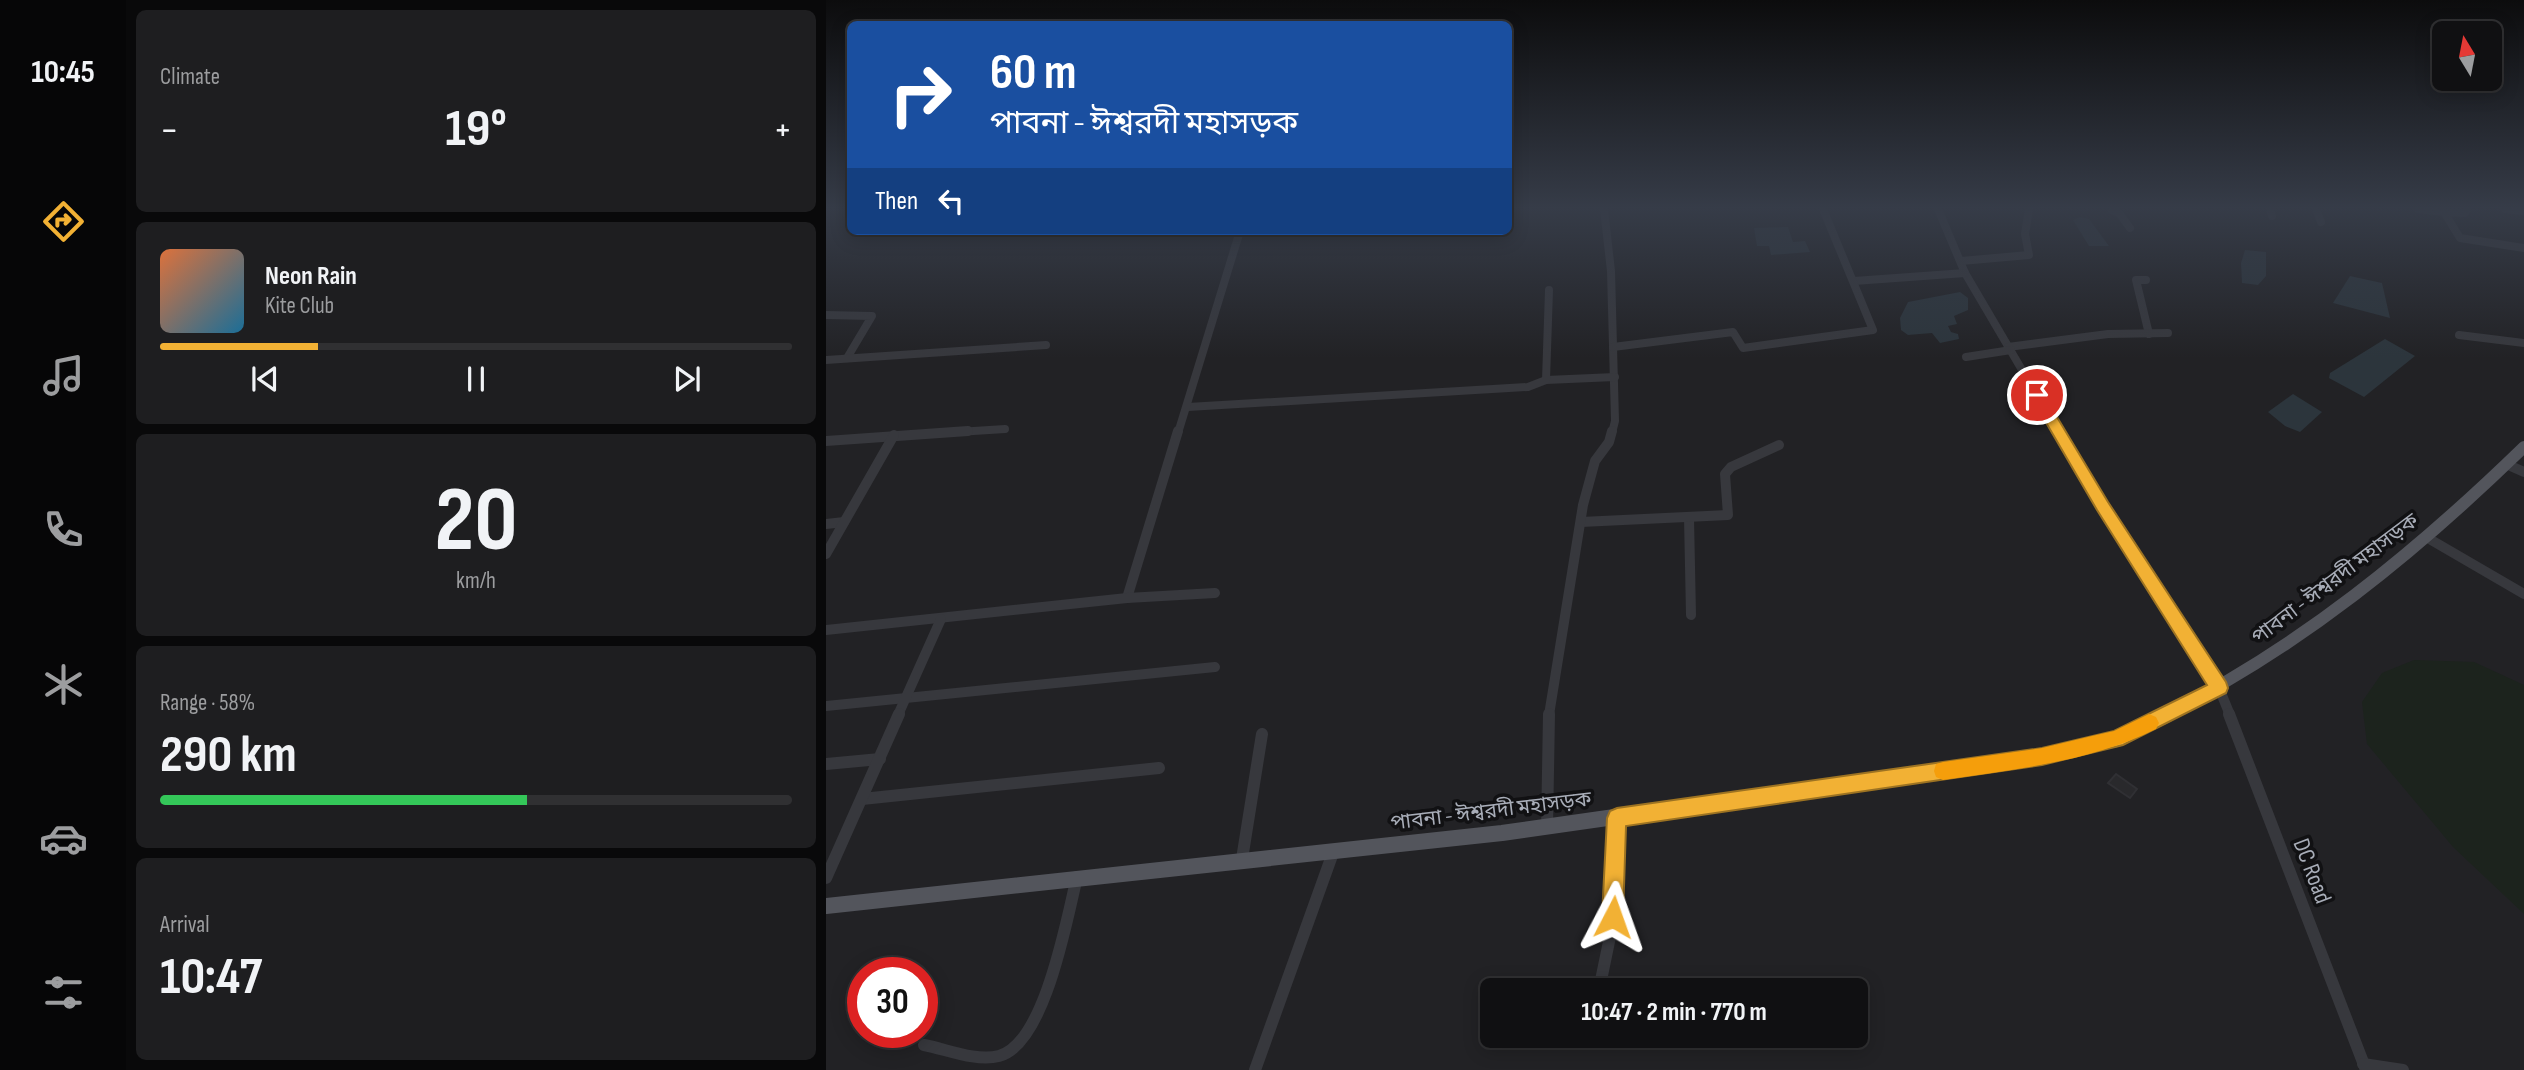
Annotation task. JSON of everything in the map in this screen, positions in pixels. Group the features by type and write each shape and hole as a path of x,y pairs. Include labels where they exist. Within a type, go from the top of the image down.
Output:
{"main road":[{"name":"পাবনা - ঈশ্বরদী মহাসড়ক","path":"826,906 1546,828 2042,756 2117,739 2219,688 2311,629 2455,514 2524,447"}],"street":[{"path":"1127,598 1232,259"},
{"path":"1546,828 1549,702 1570,596 1581,522 1595,461 1609,442 1615,421 1611,259"},
{"path":"1613,346 1733,332 1743,348 1871,331 1873,327 1844,259"},
{"path":"1961,261 1981,259"},
{"name":"DC Road","path":"1961,261 2102,506 2219,688 2364,1067"},
{"path":"1854,281 1965,272"},
{"path":"2146,280 2136,280 2149,334"},
{"path":"1545,380 1549,290"},
{"path":"826,315 872,316 847,358"},
{"path":"1966,357 2072,337 2168,333"},
{"path":"2459,335 2524,343"},
{"path":"826,372 830,360 1046,345"},
{"path":"1188,407 1521,388 1545,380 1615,377"},
{"path":"826,441 1005,429"},
{"path":"826,554 894,435"},
{"path":"1581,522 1728,515 1730,511 1726,474 1731,467 1779,445"},
{"path":"2506,464 2524,472"},
{"path":"1689,518 1691,615"},
{"path":"826,524 844,522"},
{"path":"2426,537 2524,594"},
{"path":"826,630 1127,598 1215,593"},
{"path":"826,878 941,619"},
{"path":"826,706 1215,667"},
{"path":"1242,859 1262,734"},
{"path":"826,764 880,759"},
{"path":"862,799 1159,768"},
{"path":"1601,978 1612,927 1617,818"},
{"path":"1255,1070 1334,850"},
{"path":"938,1047 992,1056 1007,1054 1016,1048 1037,1014 1048,986 1077,877"},
{"path":"2364,1067 2403,1070"}],"shaded area":[{"path":"826,259 2524,259 2524,1070 826,1070"},
{"path":"2242,259 2266,259 2266,276 2258,285 2242,283"},
{"path":"2350,276 2382,283 2390,318 2333,303"},
{"path":"1960,292 1968,298 1968,310 1954,316 1957,324 1948,326 1951,332 1958,334 1959,339 1940,343 1932,333 1908,335 1901,330 1900,318 1908,302"},
{"path":"2385,339 2415,356 2364,397 2329,378 2330,373"},
{"path":"2293,394 2322,412 2300,432 2285,426 2268,412"},
{"path":"2414,660 2474,662 2524,685 2524,914 2453,847 2367,744 2362,702 2382,673"}],"building":[{"path":"2116,774 2137,789 2130,798 2108,783"}],"slow traffic":[{"path":"1943,771 2042,756 2092,745 2117,739 2149,723"}],"route":[{"path":"1613,917 1617,818 2042,756 2117,739 2219,688 2102,506 2037,395"}]}
